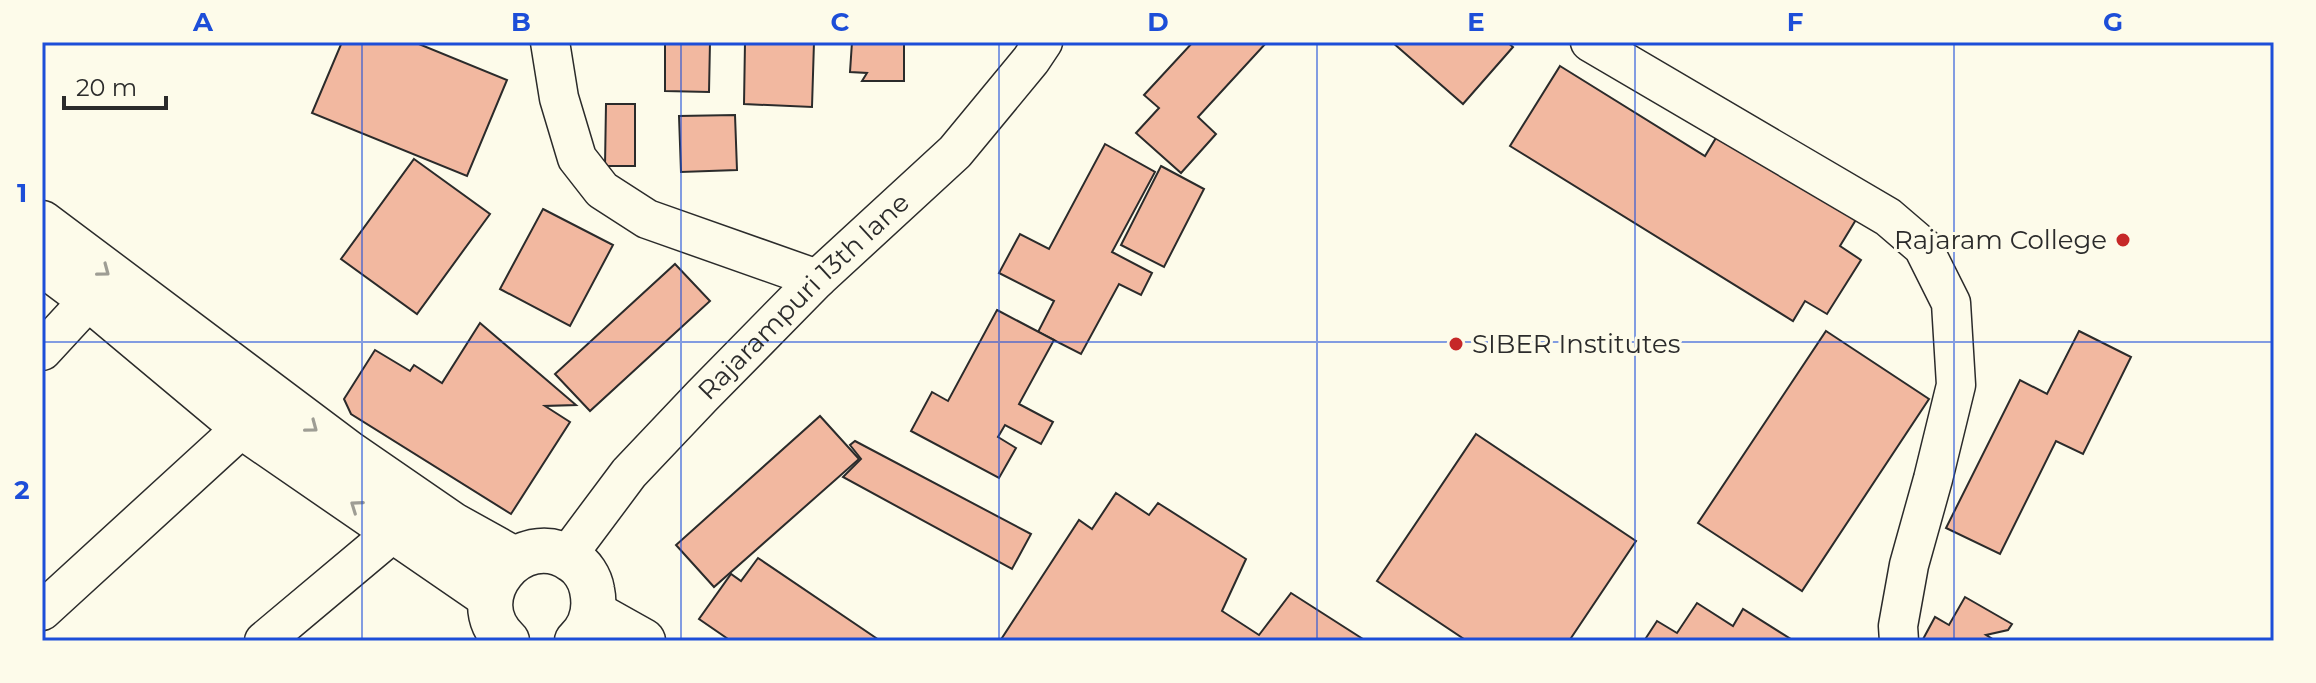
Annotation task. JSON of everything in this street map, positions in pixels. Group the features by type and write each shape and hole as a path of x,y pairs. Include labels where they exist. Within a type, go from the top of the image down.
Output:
{"main road":[{"path":"42,223 347,452 453,525 514,559"},
{"path":"42,263 90,299 243,427 394,532 499,628"},
{"path":"499,628 494,582 514,559 543,550 567,556 579,565 591,585 594,600 585,627 643,641"}],"street":[{"path":"550,42 559,98 577,158 602,190 647,219 817,279"},
{"name":"Rajarampuri 13th lane","path":"567,556 629,473 817,279 955,152 1043,42"},
{"path":"1590,42 1888,217 1923,247 1951,303 1956,385 1909,565 1898,626 1899,641"},
{"path":"42,351 90,299"},
{"path":"42,611 243,427"},
{"path":"264,641 394,532"}],"building":[{"path":"342,42 414,42 507,80 467,176 312,113"},
{"path":"665,42 710,42 709,92 665,91"},
{"path":"745,42 814,42 812,107 744,104"},
{"path":"852,42 904,42 904,81 862,81 867,73 850,72"},
{"path":"1193,42 1267,42 1198,117 1216,134 1181,173 1136,133 1159,108 1144,95"},
{"path":"1392,42 1507,42 1513,47 1463,104"},
{"path":"1560,66 1705,156 1719,133 1857,218 1840,246 1861,260 1827,314 1805,301 1793,321 1510,146"},
{"path":"606,104 635,104 635,166 605,166"},
{"path":"735,115 737,170 681,172 679,116"},
{"path":"1105,144 1155,172 1112,252 1152,273 1141,295 1119,284 1081,354 1038,332 1054,301 999,273 1020,234 1049,249"},
{"path":"414,159 490,214 417,314 341,259"},
{"path":"1161,166 1204,189 1164,267 1121,245"},
{"path":"543,209 613,245 570,326 500,289"},
{"path":"675,264 710,301 590,411 555,374"},
{"path":"997,310 1054,340 1019,404 1053,422 1041,444 1005,425 998,437 1016,448 999,478 911,431 932,392 948,401"},
{"path":"480,323 576,405 545,406 570,422 511,514 351,414 344,399 375,350 410,371 414,365 442,383"},
{"path":"1826,331 1929,399 1802,591 1698,523"},
{"path":"2079,331 2131,357 2083,454 2056,441 2000,554 1946,528 2020,380 2047,394"},
{"path":"820,416 859,459 714,587 676,545"},
{"path":"1476,434 1636,541 1569,641 1467,641 1377,581"},
{"path":"855,441 1031,534 1012,569 843,477 861,459 850,445"},
{"path":"1116,493 1149,515 1158,503 1246,559 1222,611 1259,635 1291,593 1366,641 1000,641 1079,520 1092,529"},
{"path":"758,558 879,640 731,641 699,619 731,574 741,581"},
{"path":"1965,597 2012,624 2008,630 1986,635 1996,641 1922,641 1935,617 1949,625"},
{"path":"1697,603 1733,626 1743,609 1794,641 1644,641 1657,621 1677,633"}],"place":[{"name":"Rajaram College","path":"2123,240"},
{"name":"SIBER Institutes","path":"1456,344"}]}
